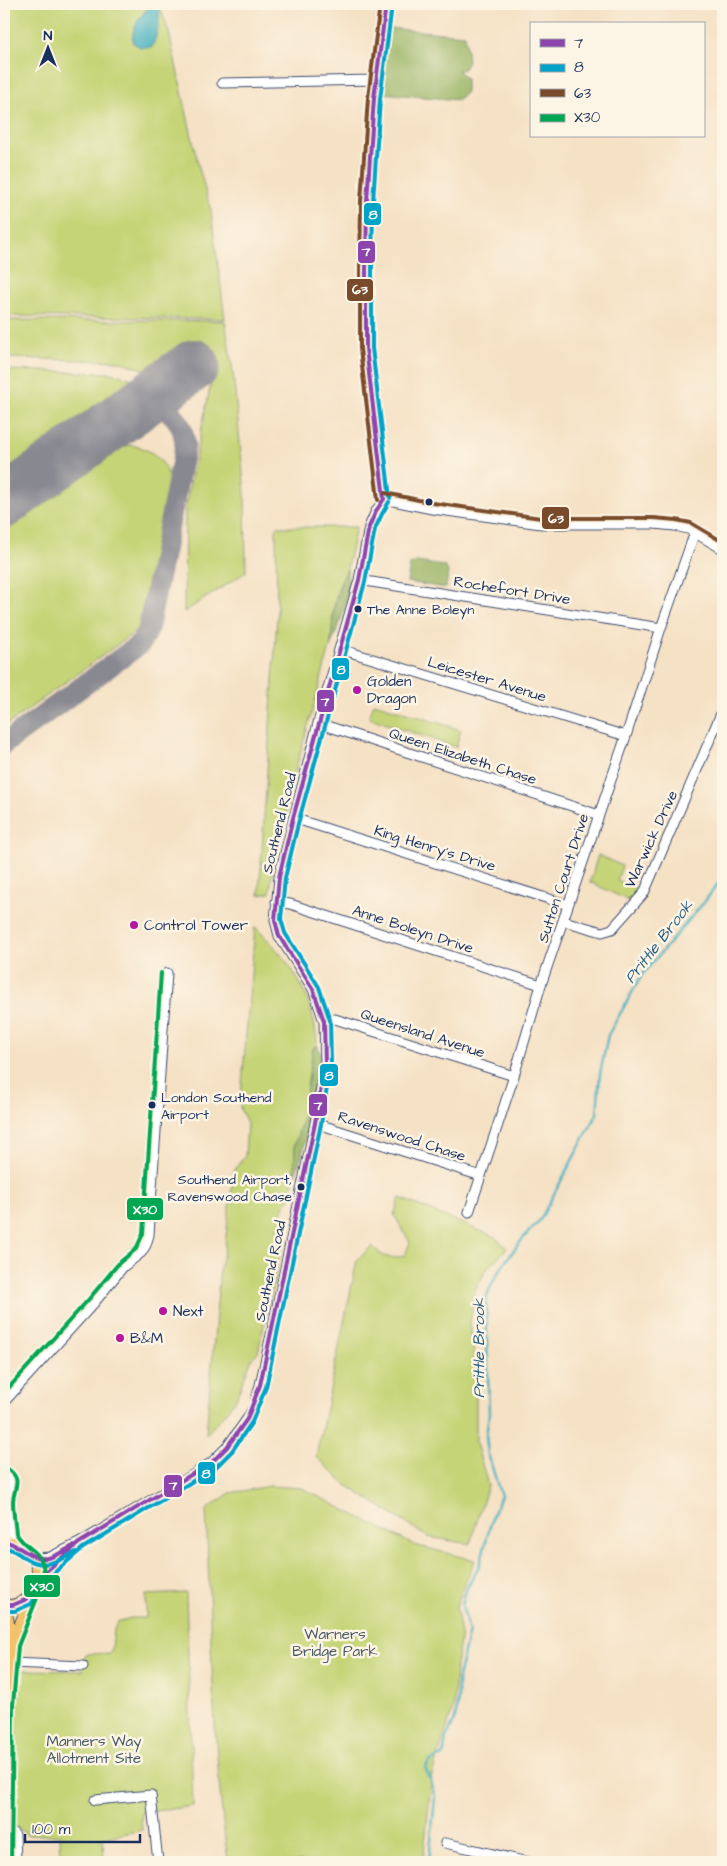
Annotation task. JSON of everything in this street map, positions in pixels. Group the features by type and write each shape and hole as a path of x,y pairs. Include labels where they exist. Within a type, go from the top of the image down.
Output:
{"main road":[{"path":"4,1541 17,1544 29,1552 36,1565 37,1581 12,1645"},
{"path":"4,1605 22,1602 31,1594"},
{"path":"4,1611 8,1618 12,1645 6,1705 5,1862"}],"street":[{"path":"386,4 376,80 367,201 366,348 384,499 432,509 541,524 654,524 675,526 695,532 723,549"},
{"path":"222,82 376,80"},
{"name":"Southend Road","path":"79,1544 212,1462 227,1447 247,1419 260,1385 315,1123 325,1063 324,1021 314,989 279,936 275,920 279,877 318,723 359,580 369,527 384,499"},
{"name":"Sutton Court Drive","path":"469,1212 514,1076 541,985 695,532"},
{"name":"Rochefort Drive","path":"359,580 661,628"},
{"name":"Leicester Avenue","path":"340,649 626,736"},
{"name":"Warwick Drive","path":"564,921 602,932 612,929 644,893 723,709"},
{"name":"Queen Elizabeth Chase","path":"318,723 599,814"},
{"name":"King Henry's Drive","path":"293,818 568,904"},
{"name":"Anne Boleyn Drive","path":"276,902 290,904 541,985"},
{"path":"4,1402 94,1303 126,1264 143,1250 148,1235 167,973"},
{"name":"Queensland Avenue","path":"324,1021 335,1019 514,1076"},
{"name":"Ravenswood Chase","path":"315,1123 481,1176"},
{"path":"4,1475 11,1484 7,1494 9,1531 12,1540 17,1544"},
{"path":"29,1552 38,1558 46,1558 79,1544"},
{"path":"37,1581 79,1544"},
{"path":"11,1663 83,1666"},
{"path":"95,1800 151,1795 158,1862"},
{"path":"5,1829 15,1835 16,1862"},
{"path":"445,1843 528,1862"}],"green space":[{"path":"4,4 159,4 169,33 198,164 211,211 225,319 4,316"},
{"path":"387,28 465,35 468,61 464,69 458,70 466,79 466,92 458,100 382,93 381,82"},
{"path":"4,320 225,321 233,372 245,493 246,572 184,612 185,508 211,383 187,349 166,356 150,371 118,361 4,358"},
{"path":"4,370 111,373 130,378 138,383 4,480"},
{"path":"130,445 149,451 160,460 167,471 170,485 168,507 143,626 4,727 4,533 124,447"},
{"path":"276,527 356,527 347,569 339,586 333,611 331,644 289,793 285,821 280,822 273,845 275,851 270,893 259,895 277,618"},
{"path":"417,562 444,566 448,571 446,588 407,582 410,565"},
{"path":"347,569 348,579 345,607 331,644 335,605 339,588"},
{"path":"374,703 461,730 456,747 369,718"},
{"path":"598,855 622,866 617,880 641,891 631,902 590,882"},
{"path":"255,927 290,966 306,995 315,1027 317,1045 313,1048 302,1121 295,1144 295,1170 290,1199 285,1204 277,1234 283,1241 258,1352 252,1358 235,1401 206,1435 220,1267 224,1252 234,1170 245,1156 247,1123 240,1108"},
{"path":"317,1045 321,1053 311,1116 304,1148 294,1178 295,1144 302,1121 313,1048"},
{"path":"400,1198 495,1237 507,1248 487,1269 475,1290 470,1324 476,1368 476,1443 488,1485 470,1544 428,1537 346,1485 316,1457 357,1260 372,1246 387,1257 405,1255 410,1242 394,1215"},
{"name":"Warners Bridge Park","path":"270,1486 302,1488 414,1545 475,1560 456,1606 461,1635 456,1665 454,1706 432,1774 423,1862 228,1862 215,1730 206,1510 230,1493"},
{"name":"Manners Way Allotment Site","path":"186,1593 193,1806 141,1813 142,1830 103,1838 104,1862 61,1862 60,1835 28,1835 14,1825 17,1670 83,1671 83,1661 86,1654 110,1653 117,1622 131,1618 146,1618 146,1595"}],"water":[{"path":"150,6 159,10 157,34 152,47 140,47 133,43 134,28 139,18"}],"waterway":[{"name":"Prittle Brook","path":"429,1862 435,1797 431,1780 425,1768 430,1761 443,1756 446,1738 455,1720 458,1700 458,1678 469,1631 462,1606 466,1590 480,1564 494,1511 501,1496 488,1454 486,1436 489,1414 486,1300 489,1290 501,1269 516,1247 540,1220 597,1114 600,1074 608,1035 642,975 723,877"}],"taxiway":[{"path":"4,744 140,644 148,630 185,446 179,423 170,412 155,407 146,407 127,414"}],"runway":[{"path":"4,502 194,365"}],"transit line":[{"name":"63","path":"378,500 360,349 360,270 361,201 368,98 380,4"},
{"name":"7","path":"384,499 366,348 366,270 367,201 374,98 386,4"},
{"name":"8","path":"390,498 372,348 372,270 373,201 380,99 392,5"},
{"name":"63","path":"385,493 433,503 541,518 654,518 676,520 691,523 723,542"},
{"name":"7","path":"4,1605 13,1605 27,1599 43,1574 79,1543 212,1462 227,1447 247,1419 260,1385 315,1123 325,1063 324,1021 313,989 279,936 275,920 279,877 293,818 359,580 369,527 384,499"},
{"name":"8","path":"4,1611 15,1611 31,1604 48,1578 83,1548 216,1467 232,1451 252,1422 266,1387 321,1124 331,1063 330,1020 319,987 285,933 281,919 285,878 299,820 365,582 375,529 389,502"},
{"name":"X30","path":"4,1393 119,1263 136,1249 143,1234 161,973"},
{"name":"X30","path":"8,1469 13,1473 16,1480 13,1501 16,1533 40,1558 44,1572 43,1583 18,1646 13,1705 11,1862"},
{"name":"7","path":"4,1541 15,1545 31,1555 42,1558 55,1556 73,1546"},
{"name":"8","path":"4,1547 15,1551 32,1562 45,1564 76,1552"}],"place":[{"name":"The Anne Boleyn","path":"358,609"},
{"name":"Golden Dragon","path":"357,690"},
{"name":"Control Tower","path":"134,925"},
{"name":"London Southend Airport","path":"152,1105"},
{"name":"Southend Airport, Ravenswood Chase","path":"301,1187"},
{"name":"Next","path":"163,1311"},
{"name":"B&M","path":"120,1338"}]}
